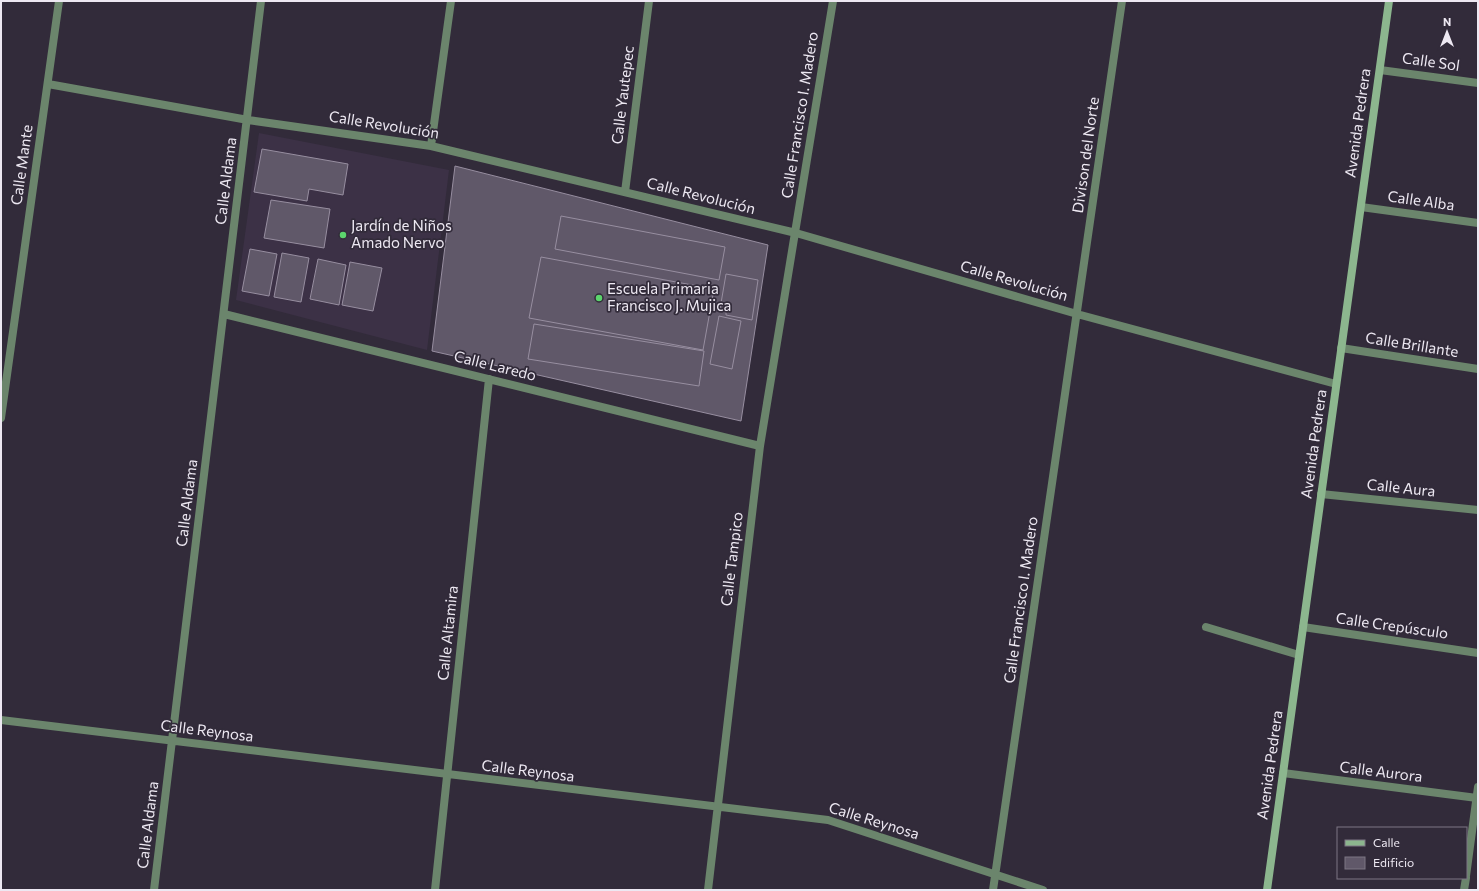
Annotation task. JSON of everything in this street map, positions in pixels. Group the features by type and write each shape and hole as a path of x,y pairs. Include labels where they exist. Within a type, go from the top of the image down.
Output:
{"street":[{"name":"Calle Mante","path":"1,418 59,1"},
{"name":"Calle Aldama","path":"154,890 248,120 261,1"},
{"path":"431,146 451,1"},
{"name":"Calle Yautepec","path":"625,192 649,1"},
{"name":"Calle Francisco I. Madero","path":"796,233 833,1"},
{"name":"Divison del Norte","path":"1077,314 1122,1"},
{"name":"Avenida Pedrera","path":"1267,890 1389,1"},
{"name":"Calle Sol","path":"1380,70 1478,83"},
{"name":"Calle Revolución","path":"48,84 248,120 431,146 796,233 1077,314 1336,384"},
{"name":"Calle Alba","path":"1361,207 1478,223"},
{"name":"Calle Tampico","path":"708,890 760,446 796,233"},
{"name":"Calle Laredo","path":"224,314 760,446"},
{"name":"Calle Francisco I. Madero","path":"993,890 1077,314"},
{"name":"Calle Brillante","path":"1341,348 1478,369"},
{"name":"Calle Altamira","path":"435,890 489,379"},
{"name":"Calle Aura","path":"1321,494 1478,510"},
{"path":"1206,627 1299,655"},
{"name":"Calle Crepúsculo","path":"1303,627 1478,653"},
{"name":"Calle Reynosa","path":"1,720 717,808 828,820 1043,890"},
{"name":"Calle Aurora","path":"1283,773 1476,798"},
{"path":"1467,869 1478,787"},
{"path":"1464,890 1466,879"}],"shaded area":[{"name":"Jardín de Niños Amado Nervo","path":"259,133 449,170 427,350 236,300"}],"building":[{"path":"262,149 348,164 343,195 309,189 307,201 254,192"},
{"name":"Escuela Primaria Francisco J. Mujica","path":"455,166 768,245 741,421 432,351"},
{"path":"271,200 330,209 324,248 264,238"},
{"path":"561,216 725,247 719,280 555,249"},
{"path":"250,249 277,254 269,296 242,291"},
{"path":"282,253 309,258 301,302 274,297"},
{"path":"541,257 714,289 703,350 529,318"},
{"path":"318,259 346,265 339,305 310,299"},
{"path":"350,262 382,268 373,311 342,305"},
{"path":"726,274 758,280 752,320 726,315 726,310 720,309"},
{"path":"719,316 741,321 732,369 710,364"},
{"path":"534,324 704,351 699,386 528,359"}],"place":[{"name":"Jardín de Niños Amado Nervo","path":"343,235"},
{"name":"Escuela Primaria Francisco J. Mujica","path":"599,298"}]}
